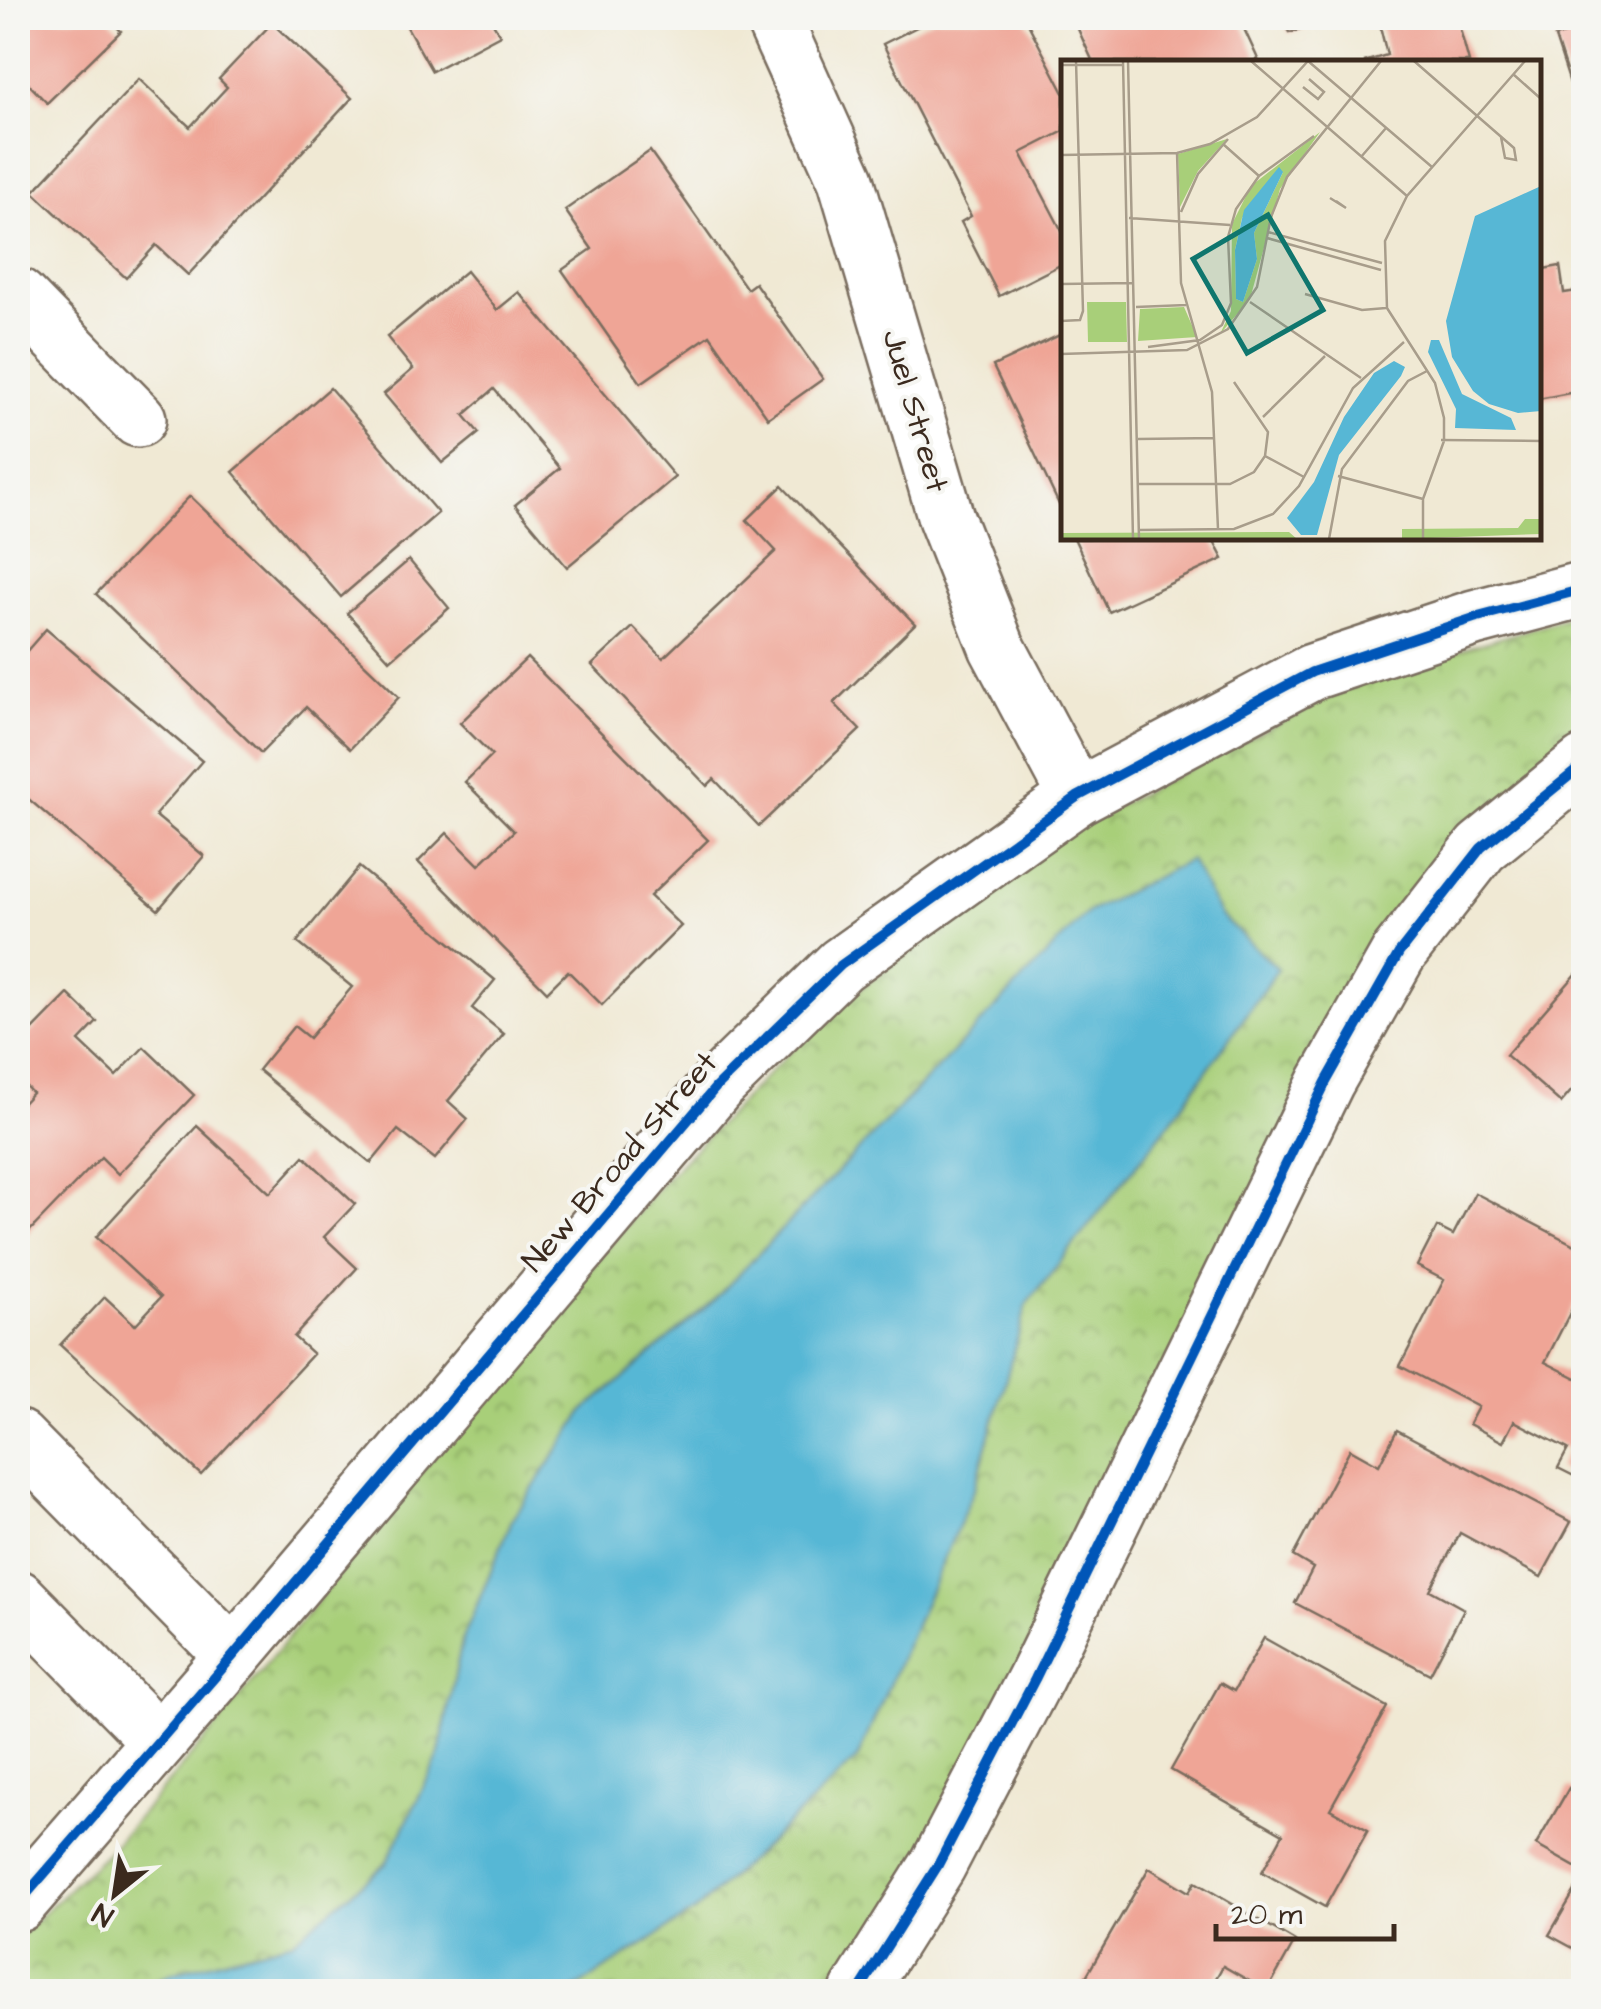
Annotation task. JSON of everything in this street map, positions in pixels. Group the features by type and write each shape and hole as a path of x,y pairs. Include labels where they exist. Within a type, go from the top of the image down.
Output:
{"street":[{"name":"Juel Street","path":"773,18 846,180 946,518 997,647 1076,797"},
{"path":"18,296 138,419"},
{"name":"New Broad Street","path":"18,1904 234,1656 716,1086 841,965 1076,797 1312,672 1474,618 1584,589"},
{"path":"858,1992 938,1866 1035,1678 1326,1082 1399,953 1480,848 1584,764"},
{"path":"18,1438 234,1656"},
{"path":"18,1598 160,1741"}],"green space":[{"path":"1583,613 1583,750 1475,832 898,1898 829,1991 572,1991 695,1911 857,1759 975,1487 1027,1304 1174,1117 1278,969 1221,916 1190,861 1088,912 710,1304 584,1411 512,1520 462,1641 438,1758 386,1864 293,1941 172,1973 135,1991 18,1992 18,1937 110,1850 217,1726 498,1376 668,1176 822,1019 1048,841 1370,677"}],"water":[{"path":"1190,860 1221,916 1278,969 1174,1117 1027,1304 975,1487 857,1759 695,1911 572,1991 135,1991 172,1973 293,1941 386,1864 438,1758 462,1641 512,1520 584,1411 710,1304 1088,912"}],"building":[{"path":"18,18 108,18 121,31 47,103 18,73"},
{"path":"402,18 490,18 500,35 432,71"},
{"path":"935,18 1025,18 1061,87 1061,133 1021,153 1061,229 1061,265 999,296 961,222 971,216 883,44"},
{"path":"1073,18 1239,18 1258,59 1256,60 1092,60"},
{"path":"1285,18 1342,18 1342,19 1289,33"},
{"path":"1378,18 1457,18 1468,60 1371,60 1387,55"},
{"path":"272,23 352,98 188,275 156,245 126,278 33,192 139,79 190,127 227,87 219,79"},
{"path":"1584,28 1584,110 1579,111 1555,37"},
{"path":"650,151 747,289 755,283 823,379 768,418 710,335 641,383 562,270 592,249 565,210"},
{"path":"1560,266 1564,293 1584,290 1584,432 1575,392 1541,398 1541,269"},
{"path":"466,271 497,310 519,292 675,477 567,567 515,505 560,468 494,389 464,415 479,433 442,463 384,394 413,369 387,337"},
{"path":"1061,334 1061,509 993,366"},
{"path":"330,388 438,513 341,597 233,472"},
{"path":"782,486 915,624 834,703 860,730 759,826 714,779 707,786 592,665 633,627 663,658 776,551 747,520"},
{"path":"190,496 399,697 350,749 306,707 261,753 96,594"},
{"path":"1075,540 1213,540 1223,559 1109,612"},
{"path":"409,560 449,608 390,660 347,613"},
{"path":"46,629 202,761 155,815 204,856 158,910 18,790 18,661"},
{"path":"527,658 708,840 650,896 681,926 602,1005 568,971 547,992 418,862 447,833 479,865 514,831 465,782 492,755 460,723"},
{"path":"359,867 495,980 472,1008 504,1034 448,1101 468,1119 435,1159 398,1130 371,1163 258,1070 294,1026 309,1038 352,987 297,942"},
{"path":"1584,965 1584,1076 1561,1103 1506,1055"},
{"path":"68,994 97,1022 79,1041 116,1076 144,1047 194,1095 118,1174 101,1157 18,1243 18,1108 32,1093 18,1078 18,1045"},
{"path":"197,1126 270,1193 304,1156 355,1204 324,1237 357,1268 294,1337 313,1354 201,1475 60,1345 105,1297 135,1325 161,1297 96,1237"},
{"path":"1475,1193 1584,1250 1584,1308 1575,1303 1545,1362 1584,1382 1584,1481 1558,1468 1568,1449 1514,1421 1503,1442 1469,1424 1478,1407 1400,1366 1444,1280 1417,1266 1437,1227 1453,1235"},
{"path":"1397,1430 1571,1522 1541,1577 1460,1533 1430,1590 1464,1609 1430,1674 1295,1603 1313,1568 1293,1556 1350,1449 1379,1465"},
{"path":"1264,1638 1387,1707 1330,1809 1368,1830 1325,1907 1262,1872 1283,1834 1171,1770 1220,1683 1234,1691"},
{"path":"1569,1788 1584,1796 1584,1872 1536,1845"},
{"path":"1149,1868 1189,1892 1195,1882 1295,1941 1267,1991 1223,1966 1208,1992 1077,1992"},
{"path":"1584,1875 1584,1954 1549,1935"}],"cycle path":[{"path":"18,1904 716,1087 841,965 1077,797 1312,672 1474,618 1584,589"},
{"path":"858,1992 938,1865 1035,1679 1326,1082 1399,953 1481,848 1584,764"}]}
